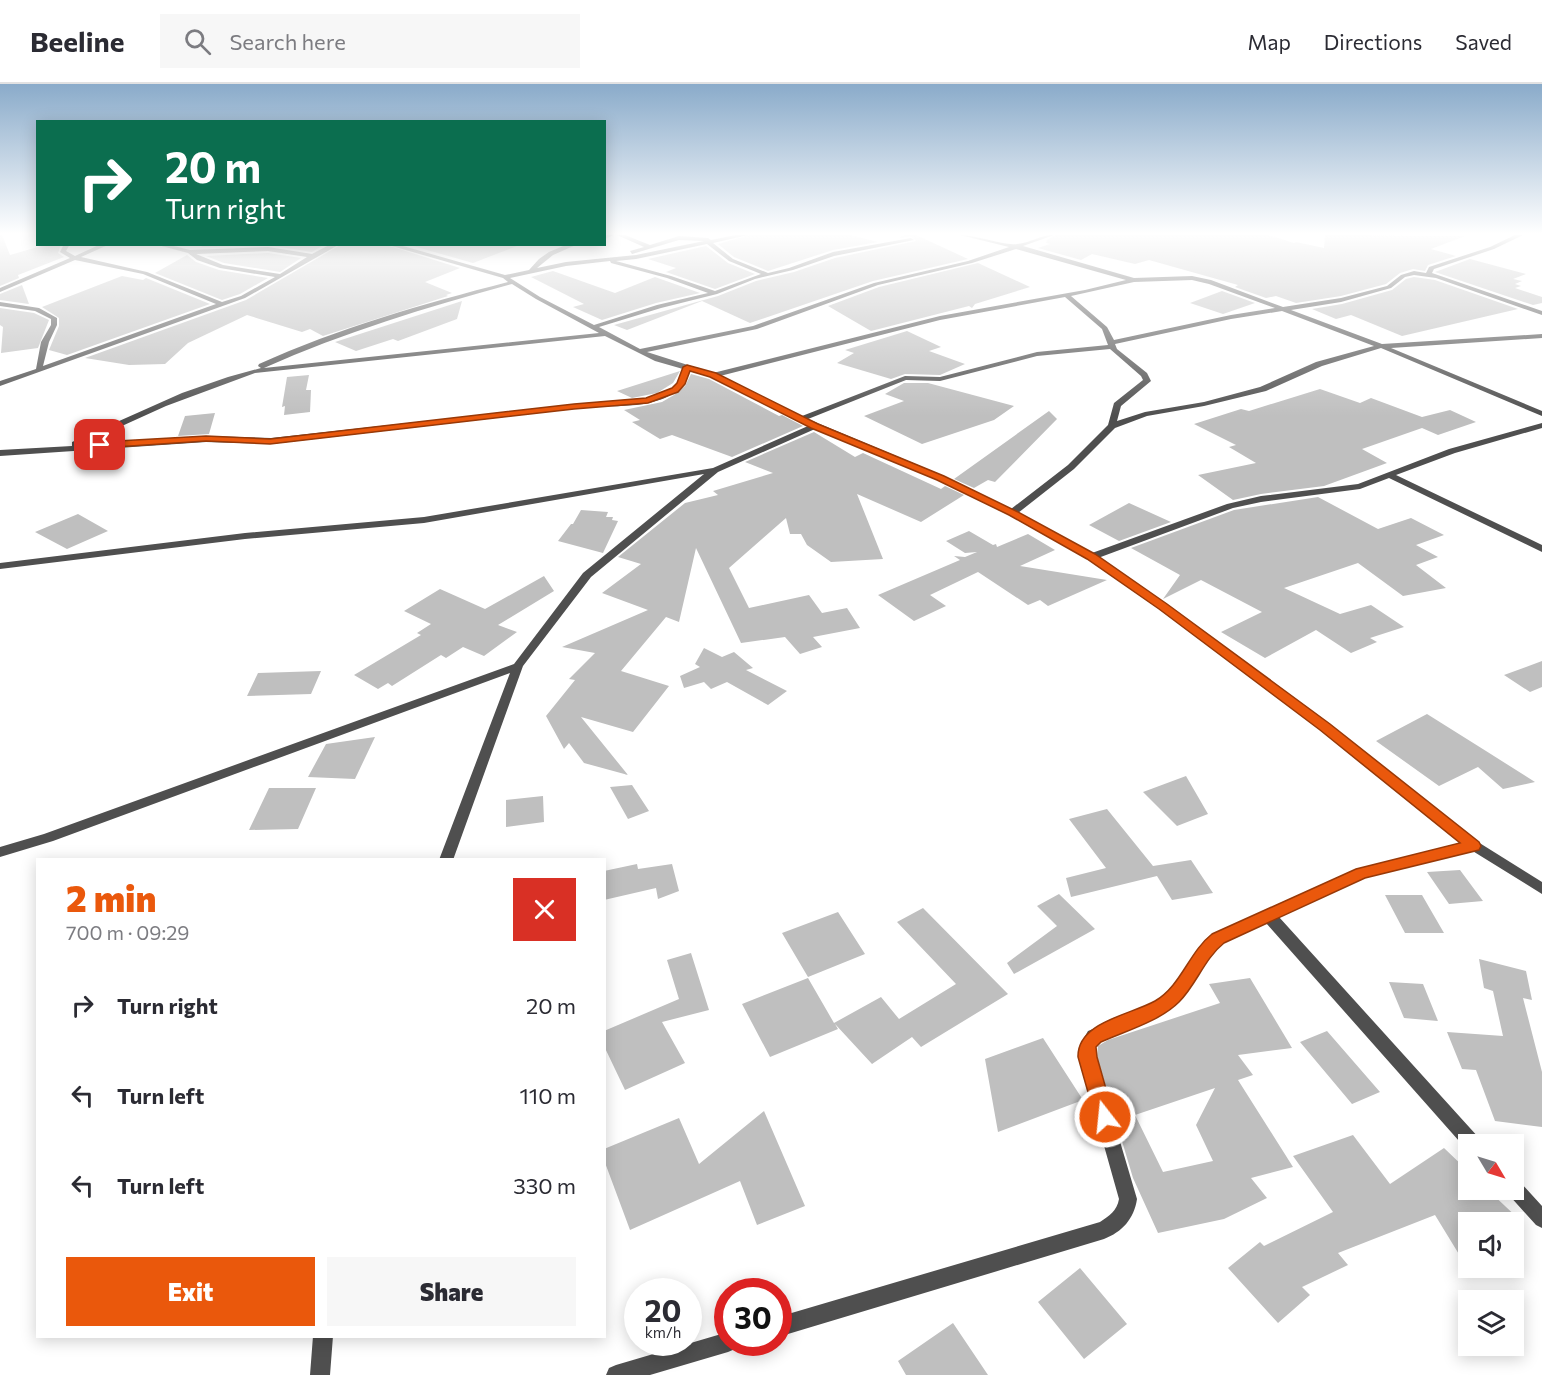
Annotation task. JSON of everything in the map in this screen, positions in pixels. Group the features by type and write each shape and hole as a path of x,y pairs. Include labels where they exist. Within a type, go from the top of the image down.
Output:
{"street":[{"path":"199,295 223,305"},
{"path":"0,384 39,368 247,295"},
{"path":"254,371 293,351 358,326 459,295"},
{"path":"534,295 639,351 713,375 815,426 941,478 1012,513 1091,557 1163,607 1325,727 1473,846 1542,889"},
{"path":"593,327 660,306 705,295"},
{"path":"639,351 755,328 845,295"},
{"path":"713,375 939,319 1065,295"},
{"path":"1066,295 1105,328 1110,338 1110,345 1144,375 1147,381 1117,405 1112,426"},
{"path":"1246,295 1381,346 1542,414"},
{"path":"802,419 905,378 940,379 1043,353 1110,345 1231,316 1341,300 1359,295"},
{"path":"1489,295 1542,314"},
{"path":"0,304 37,309 54,318 54,325 45,342 39,368"},
{"path":"66,448 156,405 203,386 254,371 606,334"},
{"path":"1012,513 1071,467 1112,426 1145,414 1210,403 1263,389 1319,364 1381,346 1542,336"},
{"path":"0,453 206,439 270,441 589,405 634,402 664,396 675,390 681,384 687,367"},
{"path":"1091,557 1230,506 1261,499 1343,490 1391,476 1452,451 1542,425"},
{"path":"0,566 245,536 424,520 715,470 815,426"},
{"path":"447,858 518,666 597,566 715,470"},
{"path":"1391,476 1542,549"},
{"path":"0,852 48,838 518,666"},
{"path":"792,1323 1104,1230 1123,1216 1127,1209 1128,1198 1087,1057 1087,1047 1095,1036 1163,1005 1175,995 1207,947 1218,938 1362,873 1473,846"},
{"path":"1269,916 1464,1134"},
{"path":"1524,1199 1542,1219"},
{"path":"320,1375 323,1338"},
{"path":"616,1375 714,1346"}],"building":[{"path":"0,295 26,295 29,304 0,300"},
{"path":"72,295 188,295 210,304 67,355 49,350 59,326 59,318 42,307"},
{"path":"210,295 236,295 222,300"},
{"path":"254,295 448,296 323,336 310,329 302,332 247,315 188,343 165,364 129,365 85,358"},
{"path":"567,295 690,295 602,320 573,307 584,304"},
{"path":"831,295 750,323 702,301 627,330 614,325 718,296"},
{"path":"857,295 1003,295 975,304 972,308 969,306 871,331 828,306"},
{"path":"1211,295 1234,295 1255,303 1223,314 1190,303"},
{"path":"1258,295 1344,295 1296,303 1276,296 1266,298"},
{"path":"1373,295 1479,295 1518,309 1402,336 1351,315 1336,319 1312,309"},
{"path":"1504,295 1542,297 1542,303 1533,305"},
{"path":"462,301 457,319 398,341 393,339 356,351 335,342"},
{"path":"0,308 34,313 49,320 38,348 1,353 3,327 0,325"},
{"path":"907,331 941,347 929,351 965,364 940,375 905,374 891,379 837,363 854,353 845,350"},
{"path":"680,371 673,383 657,393 632,398 617,391"},
{"path":"691,374 709,379 803,426 732,457 672,435 660,439 632,422 640,420 624,410 662,402 685,386"},
{"path":"309,375 306,390 311,390 310,412 284,415 285,406 282,407 287,377"},
{"path":"904,383 928,383 1014,406 994,420 922,444 864,416 904,401 885,394"},
{"path":"1320,389 1360,403 1371,398 1422,417 1450,410 1476,422 1438,435 1422,428 1362,449 1387,463 1324,486 1233,500 1198,475 1256,463 1229,447 1236,445 1194,424 1241,409 1249,411"},
{"path":"1049,411 1057,419 995,482 988,480 974,488 954,479"},
{"path":"215,413 209,434 178,436 185,416"},
{"path":"814,432 855,457 863,453 941,489 945,486 964,495 921,522 857,494 883,559 831,562 807,545 801,534 790,534 786,518 729,568 749,608 809,595 822,613 847,608 860,628 813,637 822,647 800,654 785,637 741,643 696,548 679,622 666,617 621,671 669,686 633,732 581,717 628,775 584,763 569,743 564,749 546,716 575,680 569,679 595,653 562,647 648,610 602,593 641,564 618,557 685,503 718,495 713,491 773,473 745,462"},
{"path":"1318,497 1378,529 1411,518 1444,535 1416,545 1438,557 1416,565 1446,588 1403,596 1358,563 1284,588 1340,614 1371,605 1404,627 1370,638 1377,642 1351,653 1316,630 1265,658 1221,632 1262,612 1201,580 1163,599 1180,575 1131,548 1234,510"},
{"path":"1129,503 1171,522 1119,541 1089,525"},
{"path":"581,510 608,512 606,517 613,517 612,520 618,521 603,553 558,541 573,524"},
{"path":"78,514 108,531 67,549 35,532"},
{"path":"969,531 993,545 996,544 997,547 1028,534 1055,550 1020,566 1107,580 1048,606 1040,600 1028,605 978,572 930,595 946,606 914,621 878,595 960,560 954,556 965,557 977,552 965,553 946,541"},
{"path":"544,576 554,591 498,625 517,632 484,656 463,647 446,658 441,655 392,686 388,683 378,689 354,675 421,635 417,633 431,624 404,611 440,589 485,609"},
{"path":"704,648 722,657 734,652 753,668 746,670 787,691 768,705 727,682 711,689 704,682 684,688 680,676 700,667 695,664"},
{"path":"1542,661 1542,687 1530,692 1504,675"},
{"path":"321,671 311,694 247,696 258,673"},
{"path":"1427,714 1535,782 1503,789 1478,767 1439,786 1376,741"},
{"path":"375,737 355,779 308,777 326,744"},
{"path":"1186,776 1208,814 1177,826 1143,792"},
{"path":"632,785 649,811 628,819 610,787"},
{"path":"269,788 316,788 298,829 249,830"},
{"path":"543,796 544,822 506,827 506,800"},
{"path":"1107,809 1153,866 1191,860 1213,893 1172,900 1157,876 1071,897 1066,878 1106,868 1069,819"},
{"path":"637,864 638,869 672,864 679,891 658,899 656,888 606,900 606,871"},
{"path":"1460,870 1483,901 1449,904 1427,872"},
{"path":"1059,894 1095,929 1014,974 1007,963 1057,926 1037,906"},
{"path":"1385,895 1422,895 1444,933 1405,933"},
{"path":"923,908 1008,994 921,1047 912,1037 872,1064 835,1024 838,1029 770,1057 742,1004 808,978 834,1023 881,997 899,1019 956,984 897,922"},
{"path":"838,912 865,954 808,977 782,933"},
{"path":"691,953 709,1010 662,1022 685,1063 625,1090 606,1050 606,1030 679,999 667,960"},
{"path":"1479,959 1526,971 1532,1000 1523,998 1542,1072 1542,1127 1495,1121 1476,1070 1462,1069 1447,1032 1503,1036 1493,991 1484,988"},
{"path":"1250,978 1292,1048 1238,1055 1253,1075 1238,1080 1293,1167 1251,1178 1267,1198 1224,1219 1158,1233 1133,1178 1097,1057 1098,1046 1108,1040 1220,1003 1209,984","holes":["1215,1088 1196,1125 1213,1161 1163,1172 1135,1115"]},
{"path":"1389,982 1423,984 1438,1021 1404,1018"},
{"path":"1327,1031 1380,1092 1352,1104 1300,1042"},
{"path":"1043,1038 1083,1100 998,1132 985,1059"},
{"path":"764,1111 805,1206 757,1225 740,1181 630,1230 606,1165 606,1148 679,1118 699,1164"},
{"path":"1353,1135 1390,1184 1444,1148 1458,1161 1458,1200 1499,1200 1511,1212 1458,1212 1458,1253 1435,1215 1338,1253 1348,1265 1302,1287 1310,1295 1278,1323 1228,1268 1260,1242 1264,1246 1333,1212 1293,1156"},
{"path":"1080,1268 1127,1324 1084,1359 1038,1302"},
{"path":"953,1323 988,1375 906,1375 898,1361"}],"route":[{"path":"100,445 206,439 243,442 270,441 467,421 574,407 648,401 675,390 681,384 687,367 704,371 815,426 941,478 1012,513 1091,557 1163,607 1325,727 1473,846 1362,873 1218,938 1207,947 1175,995 1163,1005 1095,1036 1090,1041 1087,1047 1087,1057 1105,1117"}]}
